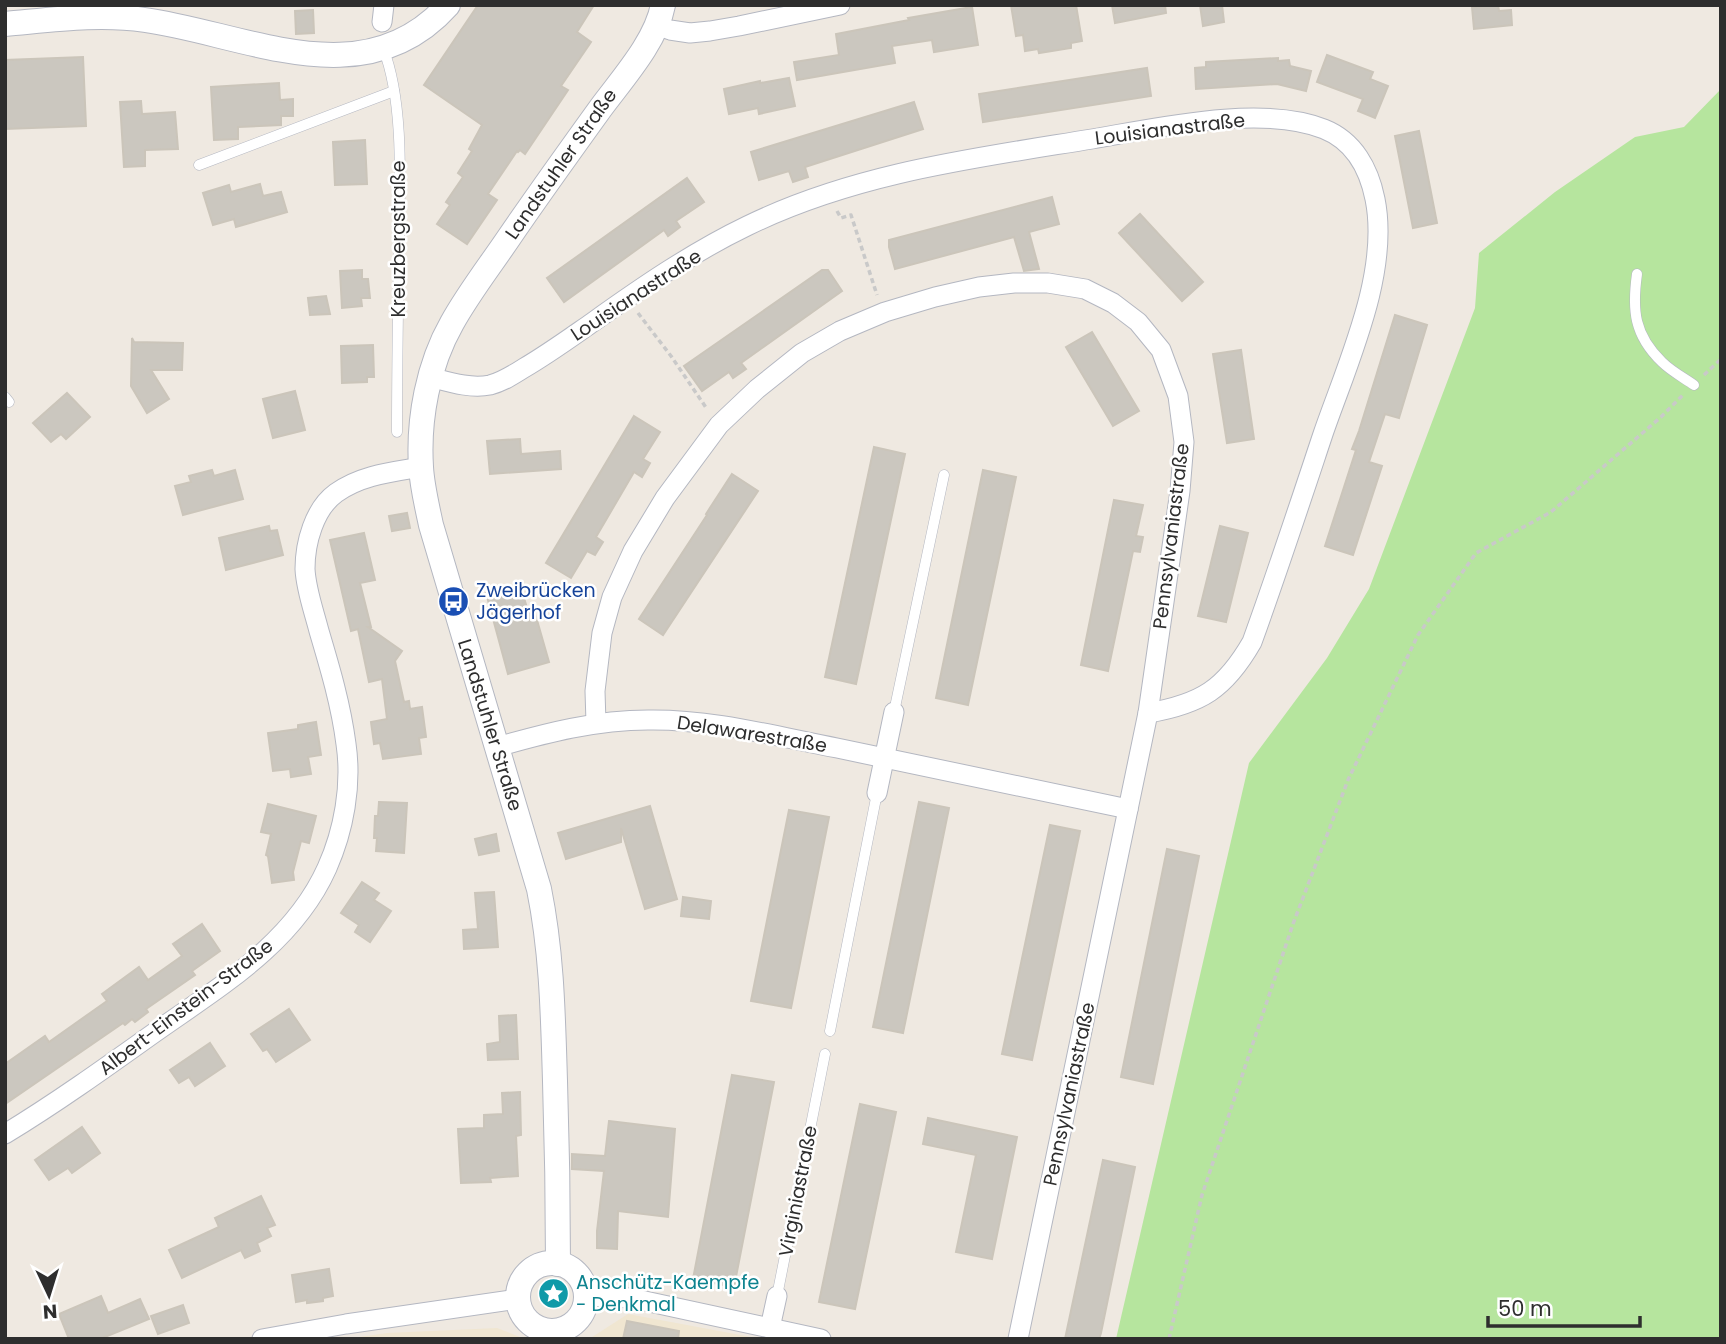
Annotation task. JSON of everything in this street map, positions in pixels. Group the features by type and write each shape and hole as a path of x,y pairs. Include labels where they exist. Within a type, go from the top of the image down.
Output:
{"street":[{"path":"5,24 81,18 144,20 301,54 332,56 362,53 407,39 448,5"},
{"path":"660,15 670,30 690,33 740,26 839,5"},
{"name":"Landstuhler Straße","path":"558,1264 550,952 539,889 431,525 421,467 422,424 430,377 451,324 641,52 660,15"},
{"name":"Louisianastraße","path":"430,377 472,386 489,385 504,380 538,360 626,298 746,226 829,193 904,171 1200,121 1256,118 1295,121 1325,129 1344,141 1358,155 1376,202 1376,263 1362,322 1252,642 1229,676 1213,690 1195,701 1169,710 1148,713"},
{"name":"Pennsylvaniastraße","path":"596,723 594,691 602,633 612,597 633,551 665,498 719,425 757,389 802,353 840,331 883,313 979,286 1014,283 1048,283 1085,289 1113,303 1139,322 1161,350 1178,396 1184,442 1180,491 1148,713 1018,1339"},
{"name":"Albert-Einstein-Straße","path":"5,1134 242,971 280,937 303,909 327,869 341,830 347,790 347,747 338,698 309,594 306,569 311,531 324,506 345,488 382,473 421,467"},
{"path":"877,793 894,712"},
{"name":"Delawarestraße","path":"497,747 596,723 691,721 738,728 1128,809"},
{"path":"547,1264 558,1264 578,1275 586,1296 585,1305 576,1320 553,1335 526,1320 518,1299 519,1289 529,1272 547,1264"},
{"path":"586,1296 632,1298 821,1339"},
{"name":"Virginiastraße","path":"770,1328 777,1296"},
{"path":"262,1339 518,1299"}],"lane":[{"name":"Kreuzbergstraße","path":"383,48 390,65 398,141 397,432"},
{"path":"199,165 394,91"},
{"path":"1637,274 1634,307 1643,337 1663,363 1694,385"},
{"path":"894,712 944,475"},
{"path":"830,1031 877,793"},
{"name":"Virginiastraße","path":"777,1296 824,1058 837,1065"}],"path":[{"path":"829,193 841,218 851,215 883,313"},
{"path":"626,298 719,425"},
{"path":"1169,1339 1202,1195 1293,924 1348,780 1418,635 1476,553 1551,512 1661,417 1721,359"}],"shaded area":[{"path":"628,1314 762,1339 589,1339"},
{"path":"497,1328 525,1339 345,1339 387,1333"}],"green space":[{"path":"1721,89 1721,1339 1116,1339 1249,763 1327,658 1369,589 1475,308 1479,253 1555,192 1635,137 1684,127"}],"building":[{"path":"478,5 594,5 577,32 591,42 561,86 568,90 525,154 517,151 488,194 497,200 467,244 437,224 450,205 446,202 463,177 458,173 472,151 469,149 482,125 424,85"},
{"path":"1011,5 1076,5 1082,41 1071,43 1071,48 1039,53 1038,49 1025,51 1023,35 1016,36"},
{"path":"1112,5 1165,5 1166,13 1115,23"},
{"path":"1200,5 1222,5 1224,22 1203,26"},
{"path":"1498,5 1499,11 1511,10 1512,25 1474,29 1472,7"},
{"path":"972,7 978,45 934,52 932,40 892,46 895,63 797,80 794,62 839,55 836,34"},
{"path":"313,10 314,33 296,34 295,11"},
{"path":"1327,55 1373,72 1370,79 1388,86 1375,118 1358,111 1363,99 1317,82"},
{"path":"83,57 86,126 5,129 5,60"},
{"path":"1278,58 1278,61 1289,60 1290,66 1311,71 1306,91 1277,84 1196,89 1195,68 1206,67 1206,62"},
{"path":"1147,68 1151,96 983,122 979,94"},
{"path":"789,78 795,106 759,114 758,108 729,114 724,89"},
{"path":"279,83 280,100 293,99 293,116 281,116 281,125 238,127 238,139 214,140 211,87"},
{"path":"141,101 142,114 175,112 178,149 145,150 145,166 124,167 120,102"},
{"path":"914,102 923,129 805,167 808,177 793,182 789,171 759,180 751,152"},
{"path":"1419,131 1437,223 1413,228 1395,136"},
{"path":"365,140 367,184 335,185 333,142"},
{"path":"687,178 704,202 676,221 680,227 668,236 664,230 564,302 547,278"},
{"path":"260,184 263,196 281,192 287,212 236,227 234,219 213,225 203,193 229,185 231,192"},
{"path":"1052,197 1059,224 1029,232 1039,269 1024,271 1014,237 895,269 889,240"},
{"path":"1140,214 1203,282 1182,301 1119,233"},
{"path":"362,270 362,279 368,279 370,298 361,298 362,306 342,308 340,271"},
{"path":"822,270 828,270 842,291 741,363 746,369 733,378 729,372 702,391 684,366"},
{"path":"326,296 330,314 310,315 308,298"},
{"path":"1395,315 1427,325 1399,418 1385,414 1369,462 1382,466 1353,555 1325,546 1356,450 1352,449"},
{"path":"1092,332 1139,411 1113,426 1066,347"},
{"path":"132,338 134,342 183,343 182,370 151,370 169,399 147,413 131,386"},
{"path":"373,345 374,377 367,377 367,382 342,383 341,346"},
{"path":"1241,350 1254,439 1227,443 1213,354"},
{"path":"295,391 305,430 273,438 263,399"},
{"path":"67,393 90,417 66,439 61,434 51,442 33,423"},
{"path":"634,416 660,432 643,459 650,463 642,477 634,472 596,537 603,542 595,555 587,551 571,578 546,563"},
{"path":"520,439 521,454 560,451 561,469 490,474 487,441"},
{"path":"874,447 905,454 856,684 825,677"},
{"path":"212,470 214,476 235,470 243,499 183,515 175,486 191,482 189,476"},
{"path":"983,470 1016,477 968,705 936,698"},
{"path":"732,474 758,491 663,635 639,619"},
{"path":"1114,500 1143,505 1136,536 1143,537 1140,552 1133,551 1108,671 1081,665"},
{"path":"407,513 410,528 392,531 389,516"},
{"path":"269,526 270,531 277,530 283,555 226,570 219,538"},
{"path":"1220,526 1248,533 1226,622 1198,616"},
{"path":"364,533 375,580 360,583 371,627 368,627 402,651 395,661 404,702 409,701 410,709 422,707 426,737 419,738 421,754 383,759 380,743 374,744 371,722 387,719 382,679 369,682 358,629 351,631 330,540"},
{"path":"520,584 527,608 533,606 549,662 508,674 486,593"},
{"path":"316,722 321,755 308,757 311,774 291,777 290,769 273,771 268,733 298,729 298,725"},
{"path":"379,802 407,803 404,853 376,851 375,816 378,816"},
{"path":"919,802 949,808 903,1033 873,1027"},
{"path":"268,804 316,816 309,843 301,841 293,872 294,880 272,883 266,855 271,834 261,832"},
{"path":"650,806 677,899 645,909 621,828 621,842 566,859 558,833"},
{"path":"789,810 829,817 791,1008 751,1001"},
{"path":"1050,825 1080,831 1032,1060 1002,1054"},
{"path":"496,834 499,851 479,855 475,839"},
{"path":"1167,849 1199,856 1153,1084 1121,1077"},
{"path":"362,882 379,893 374,900 391,911 370,942 355,932 359,925 341,913"},
{"path":"494,892 498,947 464,949 463,930 478,929 475,893"},
{"path":"683,897 711,901 709,919 681,916"},
{"path":"202,924 220,951 192,971 195,975 146,1009 148,1012 135,1022 132,1019 125,1025 123,1023 5,1104 5,1064 45,1036 49,1042 107,1001 102,994 139,967 148,980 182,956 173,944"},
{"path":"289,1009 310,1040 276,1062 267,1049 263,1051 251,1034"},
{"path":"516,1015 518,1059 488,1060 487,1044 500,1042 499,1016"},
{"path":"210,1043 225,1066 195,1086 189,1077 179,1083 170,1070"},
{"path":"732,1075 774,1082 734,1287 693,1279"},
{"path":"520,1092 521,1135 516,1136 518,1176 490,1178 491,1182 461,1183 458,1129 484,1128 484,1115 503,1114 502,1093"},
{"path":"860,1104 896,1112 855,1309 819,1302"},
{"path":"928,1118 1017,1137 992,1259 956,1252 976,1155 923,1144"},
{"path":"609,1121 675,1129 668,1217 618,1211 617,1249 597,1248 604,1171 572,1169 572,1154 605,1156"},
{"path":"82,1127 100,1153 72,1173 68,1168 49,1180 35,1160"},
{"path":"1103,1160 1135,1167 1101,1333 1099,1339 1065,1339"},
{"path":"261,1196 275,1225 267,1228 271,1236 257,1243 260,1251 245,1258 241,1250 182,1278 169,1250 219,1227 215,1218"},
{"path":"329,1269 333,1296 323,1298 323,1301 296,1302 292,1275"},
{"path":"101,1296 108,1313 140,1299 149,1319 100,1339 69,1339 59,1314"},
{"path":"183,1305 189,1323 158,1334 151,1316"},
{"path":"627,1321 679,1331 678,1339 623,1339"}],"place":[{"name":"Zweibrücken Jägerhof","path":"453,601"},
{"name":"Anschütz-Kaempfe - Denkmal","path":"553,1293"}]}
